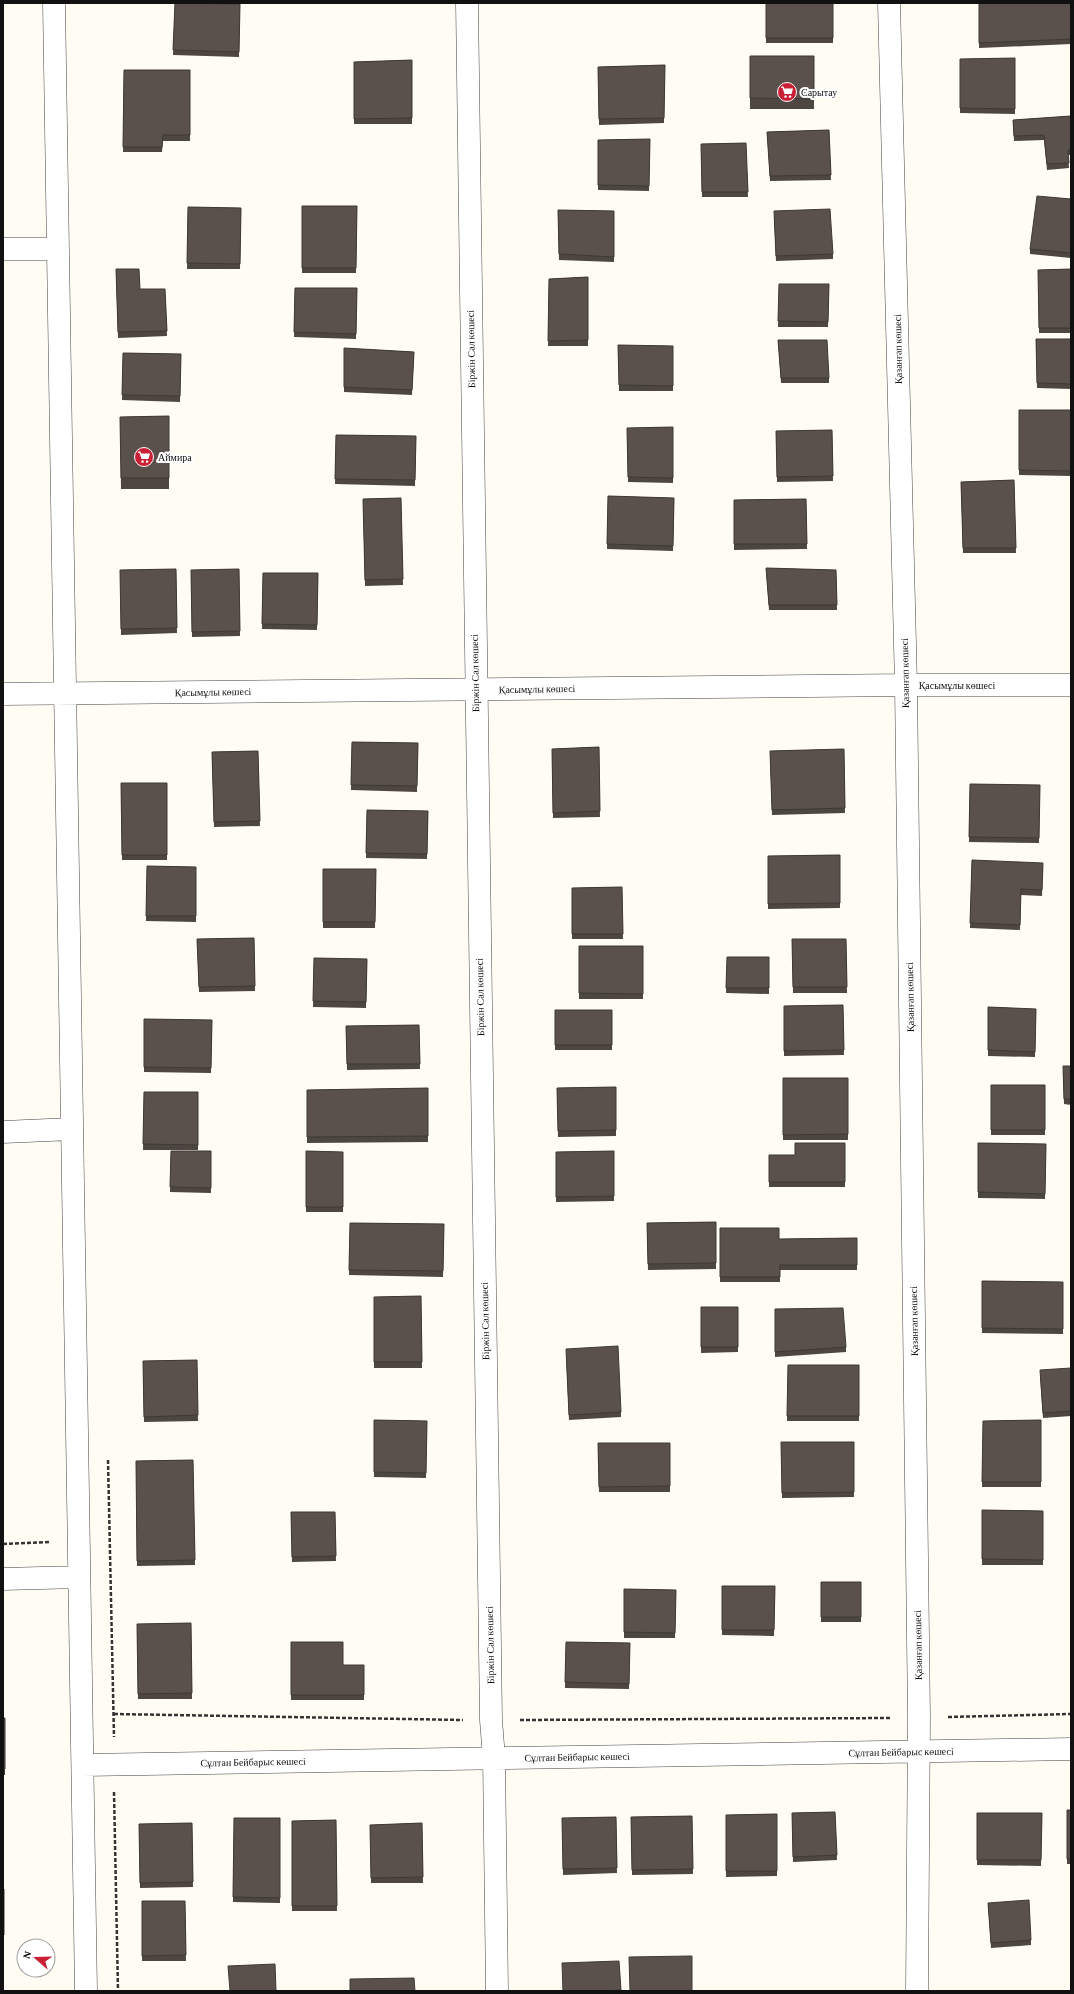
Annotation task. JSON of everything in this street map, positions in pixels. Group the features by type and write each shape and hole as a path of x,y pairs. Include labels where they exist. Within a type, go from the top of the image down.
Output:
{"street":[{"path":"54,3 86,1991"},
{"name":"Біржін Сал көшесі","path":"467,3 475,689 491,1720 494,1758 497,1991"},
{"name":"Қазанғап көшесі","path":"889,3 906,684 919,1718 917,1751 917,1991"},
{"path":"3,249 58,249"},
{"name":"Қасымұлы көшесі","path":"3,694 906,684 1071,685"},
{"path":"3,1132 72,1129"},
{"path":"3,1579 79,1577"},
{"name":"Сұлтан Бейбарыс көшесі","path":"83,1765 1071,1749"}],"path":[{"path":"82,1714 491,1720 919,1718 1071,1714"}],"building":[{"path":"175,3 240,4 239,52 173,50"},
{"path":"766,3 833,3 833,38 766,38"},
{"path":"979,3 1071,3 1071,39 979,43"},
{"path":"750,56 814,56 814,99 750,98"},
{"path":"1015,58 1015,109 960,108 960,59"},
{"path":"412,60 412,118 354,119 354,62"},
{"path":"665,65 664,118 599,119 598,67"},
{"path":"124,70 190,70 190,135 163,135 162,147 123,147"},
{"path":"1071,116 1071,150 1068,150 1069,163 1047,164 1044,135 1014,136 1013,120"},
{"path":"829,130 831,175 770,176 767,132"},
{"path":"650,139 649,186 598,185 598,140"},
{"path":"746,143 748,192 702,192 701,144"},
{"path":"1037,196 1071,199 1071,253 1030,249"},
{"path":"302,206 357,206 356,268 302,268"},
{"path":"188,207 241,208 240,264 187,263"},
{"path":"830,209 833,254 776,256 774,211"},
{"path":"558,210 614,211 614,257 559,254"},
{"path":"116,269 139,269 140,289 165,289 167,331 118,332"},
{"path":"1071,269 1071,328 1039,328 1038,270"},
{"path":"588,277 588,340 548,341 549,279"},
{"path":"779,284 829,284 828,322 778,321"},
{"path":"295,288 357,288 356,334 294,332"},
{"path":"1036,339 1071,339 1071,384 1037,383"},
{"path":"778,340 827,340 829,378 781,378"},
{"path":"618,345 673,346 673,386 619,385"},
{"path":"344,348 414,352 412,390 344,387"},
{"path":"123,353 181,354 180,396 122,395"},
{"path":"1019,410 1071,410 1071,471 1019,470"},
{"path":"169,416 169,478 121,478 120,417"},
{"path":"673,427 673,478 628,477 627,428"},
{"path":"832,430 833,476 777,477 776,431"},
{"path":"336,435 416,436 415,480 335,479"},
{"path":"1014,480 1016,548 963,548 961,482"},
{"path":"608,496 674,498 673,546 607,544"},
{"path":"401,498 403,579 365,580 363,499"},
{"path":"806,499 807,544 734,544 734,500"},
{"path":"766,568 836,570 837,605 769,605"},
{"path":"176,569 177,628 121,629 120,570"},
{"path":"239,569 240,631 192,632 191,570"},
{"path":"263,573 318,573 317,625 262,624"},
{"path":"352,742 418,743 417,786 351,785"},
{"path":"599,747 600,811 553,813 552,749"},
{"path":"844,749 845,808 772,810 770,751"},
{"path":"258,751 260,821 214,822 212,752"},
{"path":"121,783 167,783 167,855 122,855"},
{"path":"970,784 1040,785 1039,838 969,837"},
{"path":"367,810 428,811 427,854 366,853"},
{"path":"840,855 840,903 768,904 768,856"},
{"path":"972,860 1043,863 1042,890 1021,889 1020,925 970,923"},
{"path":"147,866 196,867 196,916 146,916"},
{"path":"323,869 376,869 375,922 323,922"},
{"path":"622,887 623,934 572,934 572,888"},
{"path":"254,938 255,986 199,987 197,939"},
{"path":"792,939 846,939 847,987 793,987"},
{"path":"579,946 643,946 643,994 579,993"},
{"path":"727,957 769,957 769,988 726,988"},
{"path":"314,958 367,959 366,1002 313,1001"},
{"path":"843,1005 844,1050 784,1051 784,1006"},
{"path":"988,1007 1036,1009 1035,1052 988,1050"},
{"path":"555,1010 612,1010 612,1045 555,1045"},
{"path":"144,1019 212,1020 211,1068 144,1067"},
{"path":"419,1025 420,1064 347,1064 346,1026"},
{"path":"1063,1066 1071,1066 1071,1099 1064,1099"},
{"path":"783,1078 848,1078 848,1134 783,1135"},
{"path":"991,1085 1045,1085 1045,1130 991,1130"},
{"path":"616,1087 616,1130 558,1131 557,1088"},
{"path":"428,1088 428,1136 307,1137 307,1090"},
{"path":"144,1092 198,1092 198,1145 143,1144"},
{"path":"795,1143 845,1143 845,1182 769,1182 769,1155 795,1155"},
{"path":"978,1143 1046,1144 1045,1194 978,1192"},
{"path":"171,1151 211,1151 211,1188 170,1187"},
{"path":"306,1151 343,1152 343,1207 306,1207"},
{"path":"614,1151 614,1196 556,1197 556,1152"},
{"path":"716,1222 716,1263 648,1264 647,1223"},
{"path":"350,1223 444,1224 443,1271 349,1270"},
{"path":"720,1228 779,1228 779,1239 857,1238 857,1265 780,1265 780,1277 720,1277"},
{"path":"982,1281 1063,1282 1063,1329 982,1328"},
{"path":"421,1296 422,1362 374,1362 374,1297"},
{"path":"701,1307 738,1307 738,1347 701,1347"},
{"path":"843,1308 846,1347 775,1352 775,1309"},
{"path":"618,1346 621,1412 569,1415 566,1349"},
{"path":"197,1360 198,1415 144,1417 143,1361"},
{"path":"788,1365 859,1365 859,1416 787,1416"},
{"path":"1071,1368 1071,1411 1043,1413 1040,1370"},
{"path":"374,1420 427,1421 426,1473 374,1472"},
{"path":"1041,1420 1041,1482 982,1482 983,1421"},
{"path":"781,1442 854,1442 854,1492 782,1493"},
{"path":"598,1443 670,1443 670,1486 599,1487"},
{"path":"193,1460 195,1560 137,1561 136,1461"},
{"path":"982,1510 1043,1511 1043,1560 982,1559"},
{"path":"291,1512 335,1512 336,1556 292,1557"},
{"path":"821,1582 861,1582 861,1617 821,1617"},
{"path":"722,1586 775,1586 774,1630 722,1630"},
{"path":"624,1589 676,1590 675,1633 624,1632"},
{"path":"191,1623 192,1693 138,1694 137,1624"},
{"path":"291,1642 343,1642 343,1665 364,1665 364,1695 291,1695"},
{"path":"566,1642 630,1643 629,1684 565,1682"},
{"path":"3,1718 5,1718 5,1769 3,1769"},
{"path":"1067,1810 1071,1810 1071,1859 1067,1859"},
{"path":"835,1812 837,1855 793,1857 792,1813"},
{"path":"977,1813 1042,1813 1041,1860 977,1860"},
{"path":"777,1814 777,1871 726,1871 726,1815"},
{"path":"692,1816 693,1869 632,1870 631,1817"},
{"path":"616,1817 617,1868 563,1869 562,1818"},
{"path":"234,1818 280,1818 280,1898 233,1897"},
{"path":"336,1820 337,1906 292,1906 292,1821"},
{"path":"192,1823 193,1882 140,1883 139,1824"},
{"path":"422,1823 423,1877 371,1878 370,1825"},
{"path":"4,1889 4,1935 3,1935"},
{"path":"1029,1900 1031,1940 991,1943 988,1903"},
{"path":"142,1901 185,1901 186,1955 142,1956"},
{"path":"692,1956 692,1991 630,1991 629,1957"},
{"path":"619,1961 621,1990 563,1991 562,1963"},
{"path":"275,1964 276,1991 230,1991 228,1966"},
{"path":"414,1978 415,1991 350,1991 350,1979"}],"place":[{"name":"Сарытау","path":"787,92"},
{"name":"Аймира","path":"144,457"}]}
